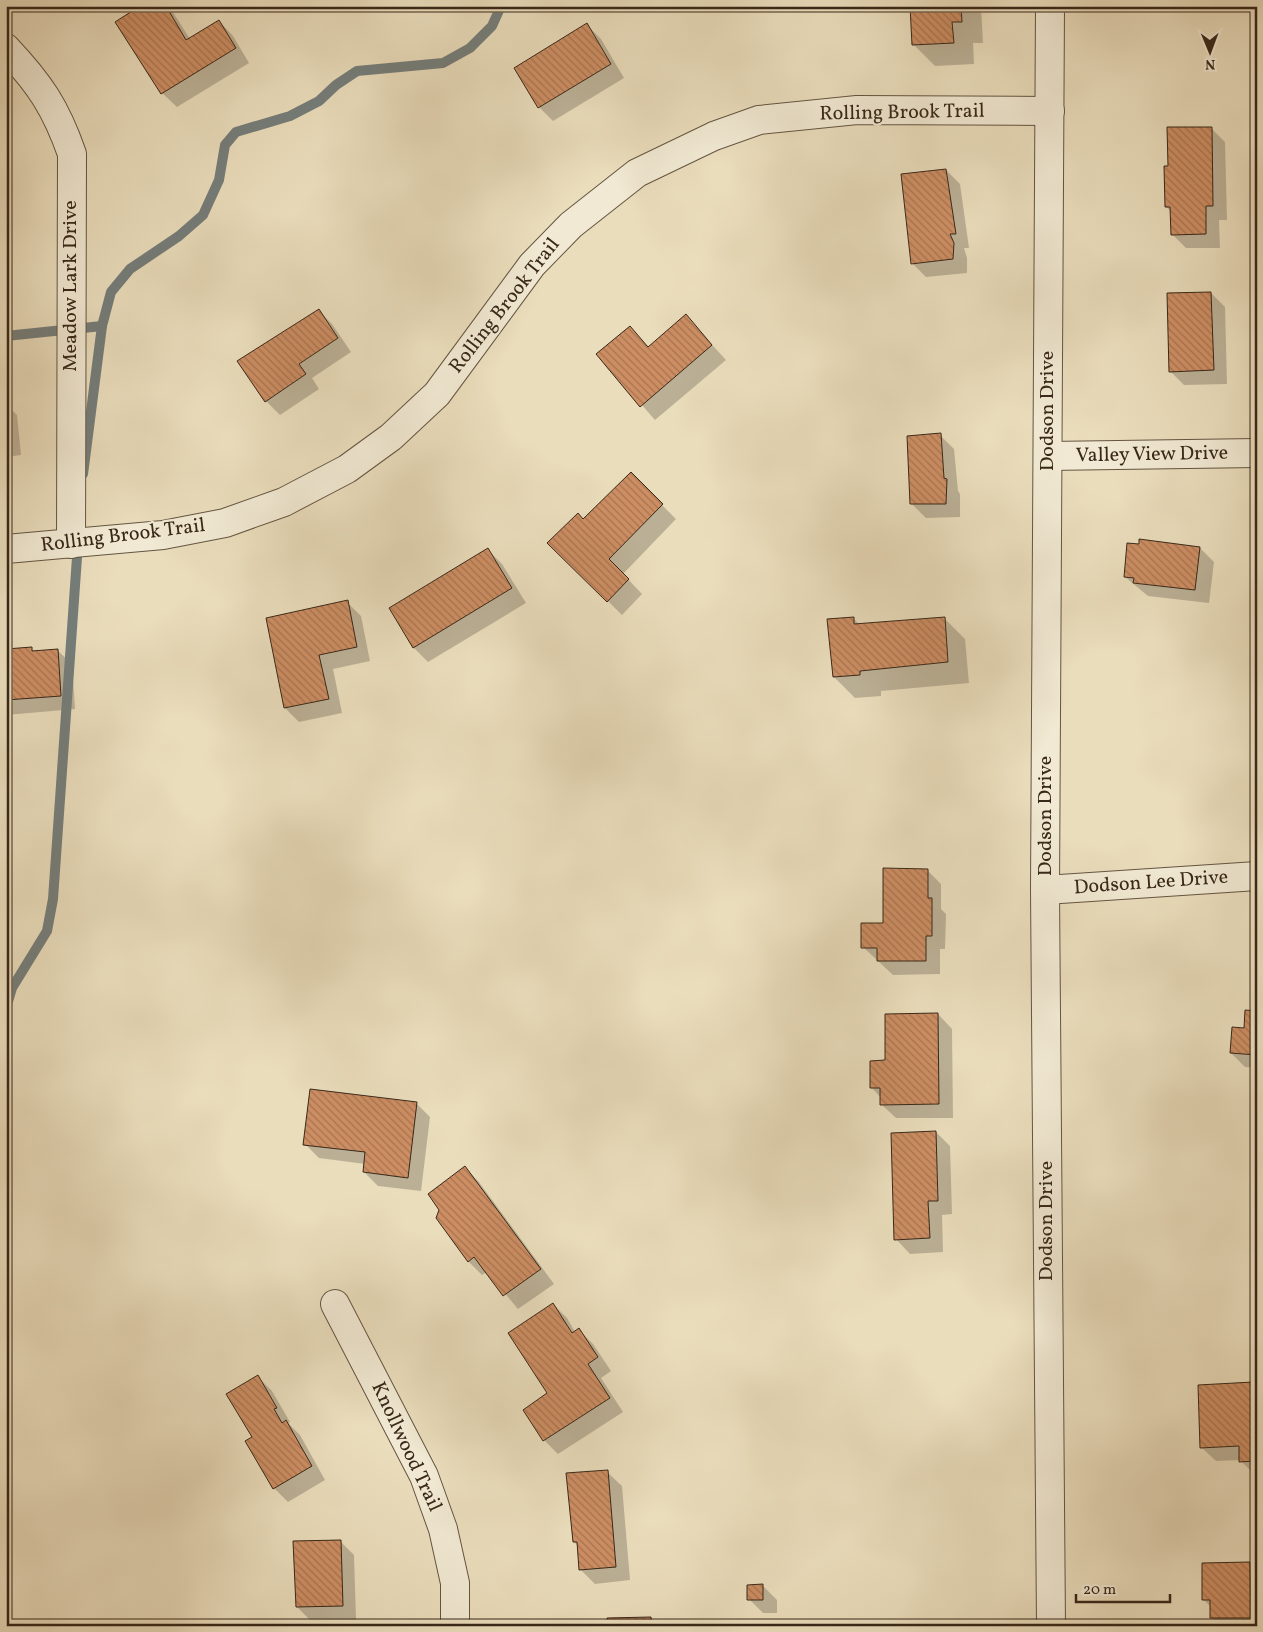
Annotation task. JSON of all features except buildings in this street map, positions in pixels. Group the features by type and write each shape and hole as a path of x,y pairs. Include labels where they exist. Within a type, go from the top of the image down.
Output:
{"street":[{"name":"Dodson Drive","path":"1050,6 1046,890 1051,1626"},
{"name":"Meadow Lark Drive","path":"6,48 32,75 60,119 72,154 71,544"},
{"name":"Rolling Brook Trail","path":"6,549 163,536 225,523 284,502 347,469 391,437 437,394 532,266 570,225 637,173 714,136 758,120 857,110 1050,111"},
{"name":"Valley View Drive","path":"1048,456 1257,453"},
{"name":"Dodson Lee Drive","path":"1046,890 1257,876"},
{"name":"Knollwood Trail","path":"336,1304 424,1476 443,1529 455,1583 455,1626"}],"waterway":[{"path":"83,474 102,326 111,292 130,269 179,236 203,215 219,180 225,145 236,132 290,116 319,101 336,85 357,71 443,63 470,48 492,26 501,6"},
{"path":"6,336 102,326"},
{"path":"6,1008 12,988 47,931 53,899 78,543"}]}
